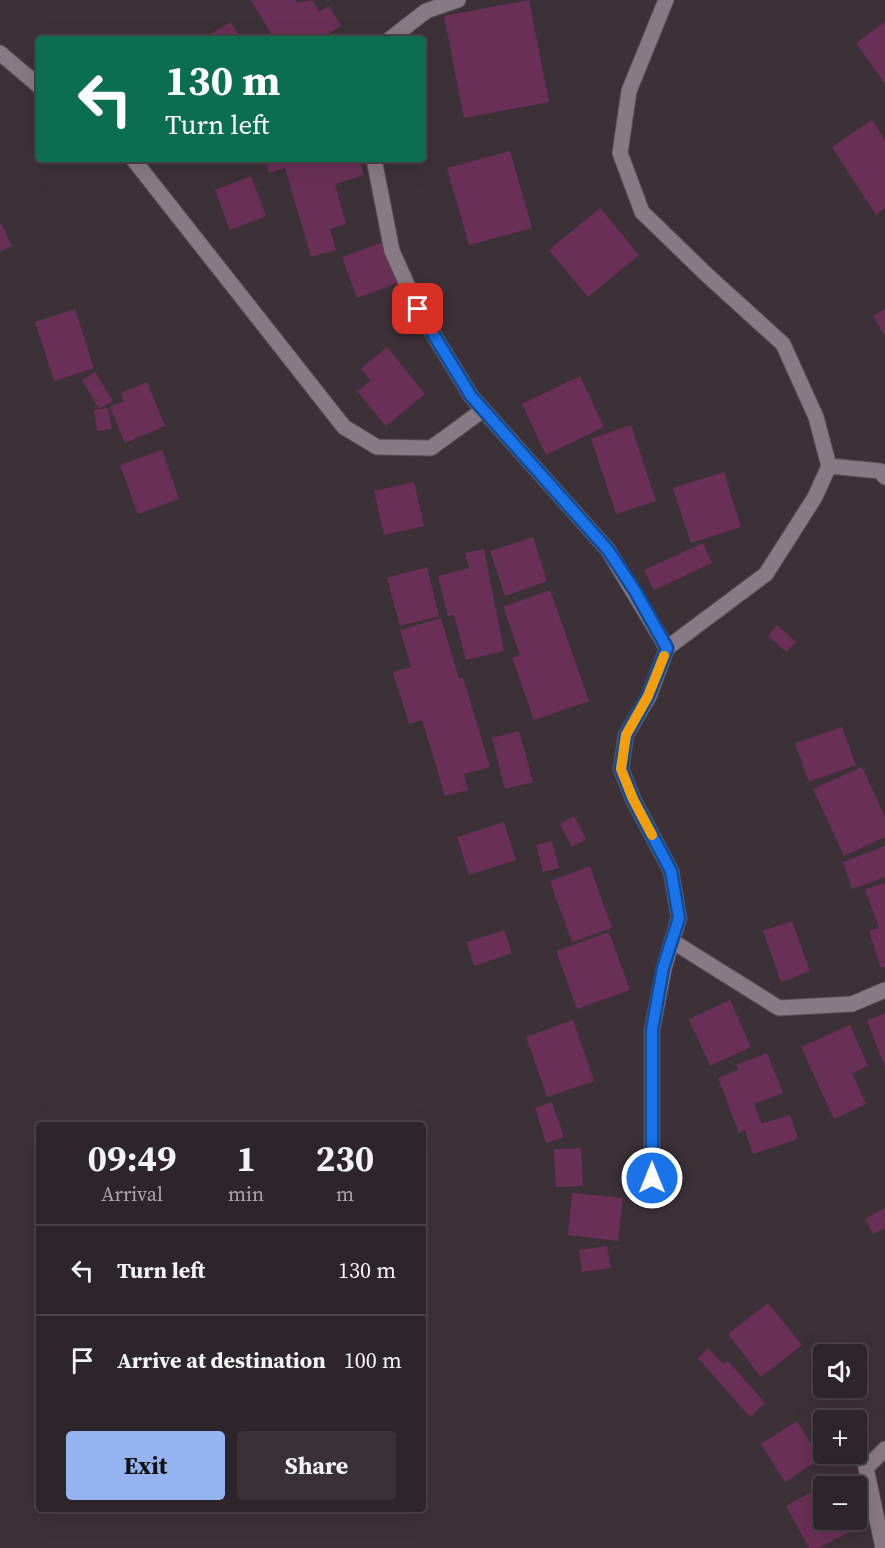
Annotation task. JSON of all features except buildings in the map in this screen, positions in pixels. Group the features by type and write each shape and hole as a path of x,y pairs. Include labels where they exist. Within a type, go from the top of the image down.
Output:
{"street":[{"path":"394,36 426,11 458,0"},
{"path":"652,1178 652,1030 663,968 679,918 671,871 633,799 621,769 626,735 648,696 667,648 766,574 815,497 829,466 816,417 783,344 642,212 620,153 629,91 666,0"},
{"path":"0,53 36,83"},
{"path":"135,162 344,427 377,447 431,448 483,410"},
{"path":"375,162 392,251 418,309 471,396 608,550 635,591 667,648"},
{"path":"829,466 880,471 885,477"},
{"path":"672,941 779,1008 852,1004 885,990"},
{"path":"883,1548 866,1468 885,1449"}],"slow traffic":[{"path":"652,835 633,799 621,769 626,735 648,696 664,656"}],"route":[{"path":"418,309 471,396 563,496 608,550 635,591 667,648 648,696 626,735 621,769 633,799 671,871 679,918 663,968 652,1030 652,1178"}]}
